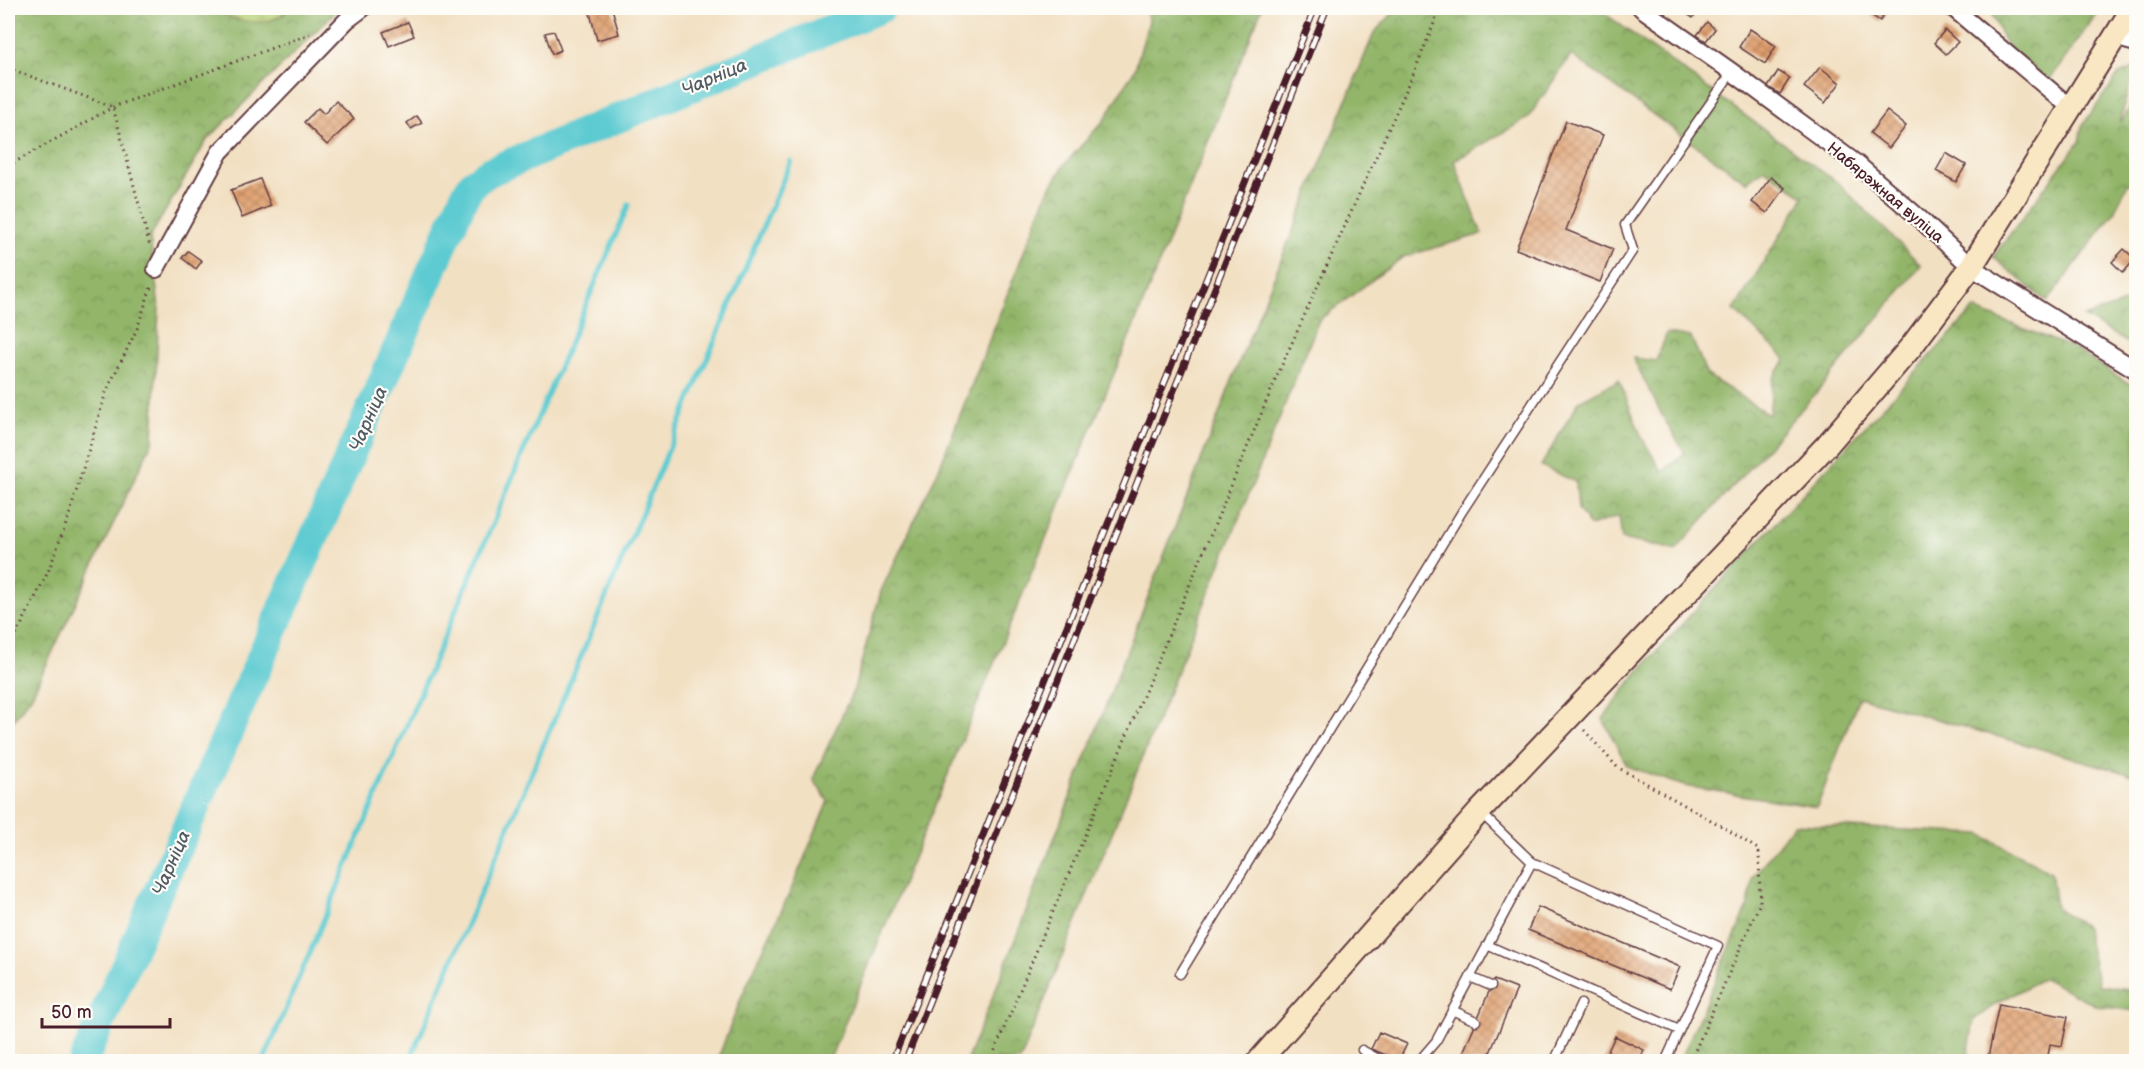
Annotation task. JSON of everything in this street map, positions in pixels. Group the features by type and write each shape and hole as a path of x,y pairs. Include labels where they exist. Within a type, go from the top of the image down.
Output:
{"street":[{"path":"156,269 220,152 347,20 363,8"},
{"name":"Набярэжная вуліца","path":"1641,8 1857,164 1971,267 2136,370"},
{"path":"1953,8 2070,107"},
{"path":"1258,1062 1479,812 1827,445 1911,347 1971,267 2133,8"},
{"path":"2114,37 2136,44"}],"lane":[{"path":"1180,974 1463,510 1633,250 1625,225 1732,72"},
{"path":"1479,812 1532,862 1718,946 1665,1062"},
{"path":"1420,1061 1436,1041 1532,862"},
{"path":"1487,945 1679,1030"},
{"path":"1470,977 1491,986"},
{"path":"1554,1062 1581,1004"},
{"path":"1452,1011 1476,1021"},
{"path":"1362,1050 1384,1062"}],"path":[{"path":"990,1062 1277,376 1413,75 1440,8"},
{"path":"8,166 113,107 313,33"},
{"path":"8,68 113,107"},
{"path":"8,651 48,572 69,516 106,392 137,328 156,269 113,107"},
{"path":"1570,716 1591,736 1617,767 1725,828 1759,850 1760,903 1690,1062"}],"green space":[{"path":"8,8 215,8 221,13 283,15 288,8 339,8 207,140 150,237 159,307 153,440 32,695 8,728"},
{"path":"215,8 288,8 273,19 253,22 232,18"},
{"path":"1145,8 1262,8 1133,328 829,1061 717,1061 743,993 791,890 828,801 813,779 854,689 881,591 938,471 1047,193 1065,164 1105,119 1135,69 1149,21"},
{"path":"1398,8 1597,8 1838,183 1921,265 1824,384 1676,550 1622,539 1619,516 1590,526 1578,509 1576,482 1541,466 1579,401 1619,380 1642,438 1662,472 1685,453 1665,421 1633,358 1656,361 1667,333 1691,337 1707,375 1769,415 1773,379 1786,359 1734,310 1804,197 1765,169 1746,182 1571,55 1528,118 1454,161 1482,234 1403,257 1319,320 1020,1061 966,1062 1236,370 1374,33"},
{"path":"1989,8 2101,8 2049,81 2006,45"},
{"path":"2136,67 2120,123 2136,99 2136,179 2127,186 2113,214 2047,302 1993,257 2079,142 2082,126 2119,74"},
{"path":"2136,299 2136,348 2084,317"},
{"path":"1974,309 2073,348 2136,388 2136,776 1859,697 1817,807 1684,786 1627,766 1603,719 1636,674"},
{"path":"1794,824 1980,834 2051,872 2056,908 2085,926 2099,985 2136,990 2136,1011 2097,1006 2044,978 1997,1003 1974,1020 1967,1061 1680,1061 1748,906 1753,877"}],"building":[{"path":"612,8 619,34 597,40 589,9"},
{"path":"1677,8 1699,8 1693,18"},
{"path":"1861,8 1889,8 1880,21"},
{"path":"408,22 414,36 389,46 383,32"},
{"path":"1707,22 1715,29 1706,41 1697,35"},
{"path":"1750,29 1776,46 1765,64 1739,47"},
{"path":"1945,30 1958,42 1946,54 1934,43"},
{"path":"554,31 561,50 552,54 545,33"},
{"path":"1820,67 1840,83 1825,103 1804,87"},
{"path":"1778,71 1790,78 1780,94 1768,87"},
{"path":"336,101 354,119 327,145 304,122 318,108 324,114"},
{"path":"1887,111 1906,126 1889,148 1870,133"},
{"path":"417,116 422,123 411,129 407,123"},
{"path":"1566,121 1603,135 1566,230 1613,249 1600,282 1516,249"},
{"path":"1946,153 1966,165 1956,182 1936,171"},
{"path":"1771,177 1785,188 1767,213 1752,202"},
{"path":"260,179 271,206 242,218 231,190"},
{"path":"2124,249 2135,259 2123,273 2112,262"},
{"path":"188,251 202,261 196,269 182,258"},
{"path":"1538,907 1680,967 1670,989 1528,930"},
{"path":"1494,980 1517,989 1486,1062 1459,1062"},
{"path":"1999,1004 2068,1017 2062,1046 2050,1044 2047,1062 1987,1062"},
{"path":"1379,1032 1407,1044 1399,1060 1371,1049"},
{"path":"1615,1036 1644,1050 1639,1062 1603,1062"}],"waterway":[{"name":"Чарніца","path":"83,1062 464,197 473,183 489,172 881,8"},
{"path":"409,1062 791,161"},
{"path":"263,1062 629,204"}],"railway":[{"path":"892,1062 1315,8"},
{"path":"905,1062 1327,8"}]}
